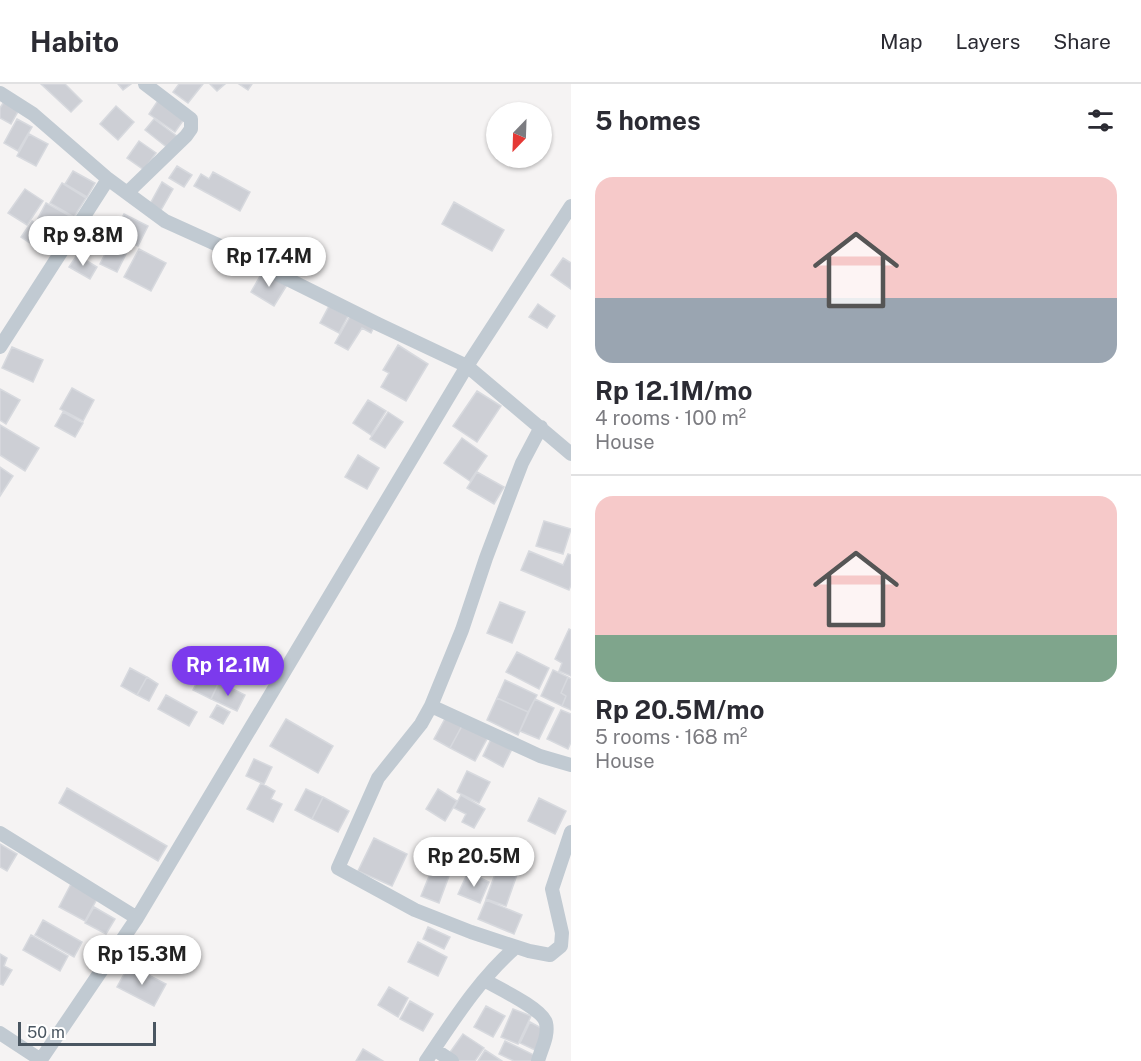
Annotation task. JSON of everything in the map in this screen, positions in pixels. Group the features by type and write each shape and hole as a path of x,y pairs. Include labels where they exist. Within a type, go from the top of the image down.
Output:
{"street":[{"path":"128,193 191,129 191,119 145,84"},
{"path":"0,93 33,114 108,179 165,221 467,366 571,454"},
{"path":"0,347 108,179"},
{"path":"0,1034 41,1060 137,918 467,366 571,206"},
{"path":"541,428 522,463 462,630 431,706 422,724 378,778 338,868 415,910 471,932 529,951 550,955 561,946 562,933 552,889 571,832"},
{"path":"431,706 526,750 571,765"},
{"path":"0,833 137,918"},
{"path":"426,1061 469,998 499,962 516,947"},
{"path":"484,980 534,1008 546,1021 546,1033 538,1061"},
{"path":"434,1049 452,1061"}],"building":[{"path":"41,84 65,84 82,101 71,112"},
{"path":"118,84 131,84 123,90"},
{"path":"179,84 203,84 188,103 173,92"},
{"path":"210,84 225,84 217,91"},
{"path":"239,84 252,84 248,90"},
{"path":"159,99 185,118 175,132 149,114"},
{"path":"5,100 20,108 11,124 0,118 0,108"},
{"path":"116,106 134,122 118,140 100,124"},
{"path":"17,119 32,127 18,151 4,143"},
{"path":"154,119 178,137 169,149 145,130"},
{"path":"29,134 48,144 36,166 17,156"},
{"path":"139,141 156,153 144,170 127,158"},
{"path":"177,166 192,175 184,187 169,178"},
{"path":"73,171 95,183 87,197 65,184"},
{"path":"213,172 250,192 240,211 194,186 201,174 209,179"},
{"path":"162,182 173,189 161,210 150,204"},
{"path":"62,183 86,198 74,217 50,203"},
{"path":"25,189 43,201 27,225 8,213"},
{"path":"454,202 504,230 492,251 442,224"},
{"path":"46,203 70,216 60,235 36,222"},
{"path":"124,214 148,226 138,246 113,234"},
{"path":"32,221 56,236 45,253 21,237"},
{"path":"98,224 111,229 103,247 91,242"},
{"path":"109,246 126,254 117,272 100,264"},
{"path":"139,249 166,263 151,291 124,277"},
{"path":"77,255 97,267 90,279 69,267"},
{"path":"563,258 571,263 571,289 551,275"},
{"path":"263,271 287,285 274,306 251,292"},
{"path":"538,304 555,316 547,328 529,317"},
{"path":"329,306 348,316 339,333 320,323"},
{"path":"352,313 375,325 371,333 362,328 348,350 335,343"},
{"path":"398,345 428,364 406,401 381,387 389,373 383,370"},
{"path":"12,347 43,360 33,382 2,368"},
{"path":"72,388 94,400 83,421 60,409"},
{"path":"0,389 20,400 6,424 0,420"},
{"path":"477,391 501,406 477,442 453,426"},
{"path":"368,400 386,411 371,435 353,423"},
{"path":"63,412 83,423 75,437 55,426"},
{"path":"388,412 403,422 385,448 370,439"},
{"path":"0,425 39,448 25,471 0,455"},
{"path":"462,438 487,456 470,481 444,463"},
{"path":"358,455 379,468 367,489 345,477"},
{"path":"0,467 13,476 0,496"},
{"path":"477,472 504,487 494,504 467,488"},
{"path":"544,521 571,529 563,554 536,546"},
{"path":"529,551 563,565 568,554 571,555 569,590 521,570"},
{"path":"500,602 525,612 512,643 487,633"},
{"path":"569,629 571,630 571,676 559,671 562,663 555,659"},
{"path":"517,652 549,668 539,689 506,672"},
{"path":"130,668 147,677 137,695 121,686"},
{"path":"553,670 568,677 561,693 566,696 562,706 541,696"},
{"path":"201,674 219,682 211,699 193,690"},
{"path":"147,677 158,684 149,701 137,695"},
{"path":"568,677 571,679 571,710 562,706 566,696 561,693"},
{"path":"505,680 537,695 528,712 497,698"},
{"path":"219,682 245,695 237,711 211,699"},
{"path":"166,695 197,712 189,726 158,709"},
{"path":"497,698 528,712 518,735 487,720"},
{"path":"535,699 554,708 539,739 520,731"},
{"path":"217,705 230,712 223,724 210,717"},
{"path":"561,710 571,714 571,742 568,749 547,739"},
{"path":"447,715 463,724 450,748 434,739"},
{"path":"286,719 333,746 318,773 270,746"},
{"path":"463,724 488,737 475,761 450,748"},
{"path":"492,737 513,747 503,767 483,756"},
{"path":"254,759 272,767 264,784 246,776"},
{"path":"467,771 490,782 479,803 457,792"},
{"path":"261,783 275,791 271,799 282,804 273,822 247,809"},
{"path":"67,788 167,846 158,861 59,803"},
{"path":"306,789 323,797 312,819 295,810"},
{"path":"438,789 457,801 445,821 426,809"},
{"path":"461,795 485,809 474,828 462,822 466,814 454,808"},
{"path":"323,797 349,811 338,832 312,819"},
{"path":"539,798 566,811 555,834 528,821"},
{"path":"374,838 407,854 392,886 358,871"},
{"path":"0,844 17,854 7,871 0,867"},
{"path":"499,863 519,869 506,906 486,899"},
{"path":"432,869 449,876 439,903 421,896"},
{"path":"468,872 489,882 480,903 458,894"},
{"path":"71,884 97,899 85,921 59,907"},
{"path":"486,900 522,915 514,934 478,919"},
{"path":"94,907 115,919 106,934 85,923"},
{"path":"43,920 82,942 74,957 35,935"},
{"path":"428,927 450,937 444,949 423,939"},
{"path":"31,935 68,956 60,971 23,950"},
{"path":"418,942 447,957 438,976 408,962"},
{"path":"0,954 7,958 4,966 12,970 3,985 0,984"},
{"path":"129,965 166,984 154,1006 117,987"},
{"path":"389,987 408,998 398,1017 378,1005"},
{"path":"410,1001 433,1014 423,1031 400,1019"},
{"path":"486,1006 505,1016 493,1037 474,1027"},
{"path":"513,1009 531,1016 518,1044 501,1037"},
{"path":"530,1022 545,1030 535,1050 520,1043"},
{"path":"463,1034 484,1048 475,1061 457,1061 448,1055"},
{"path":"505,1041 536,1056 534,1061 514,1061 499,1054"},
{"path":"363,1049 383,1061 356,1061"},
{"path":"485,1050 502,1061 478,1061"}]}
